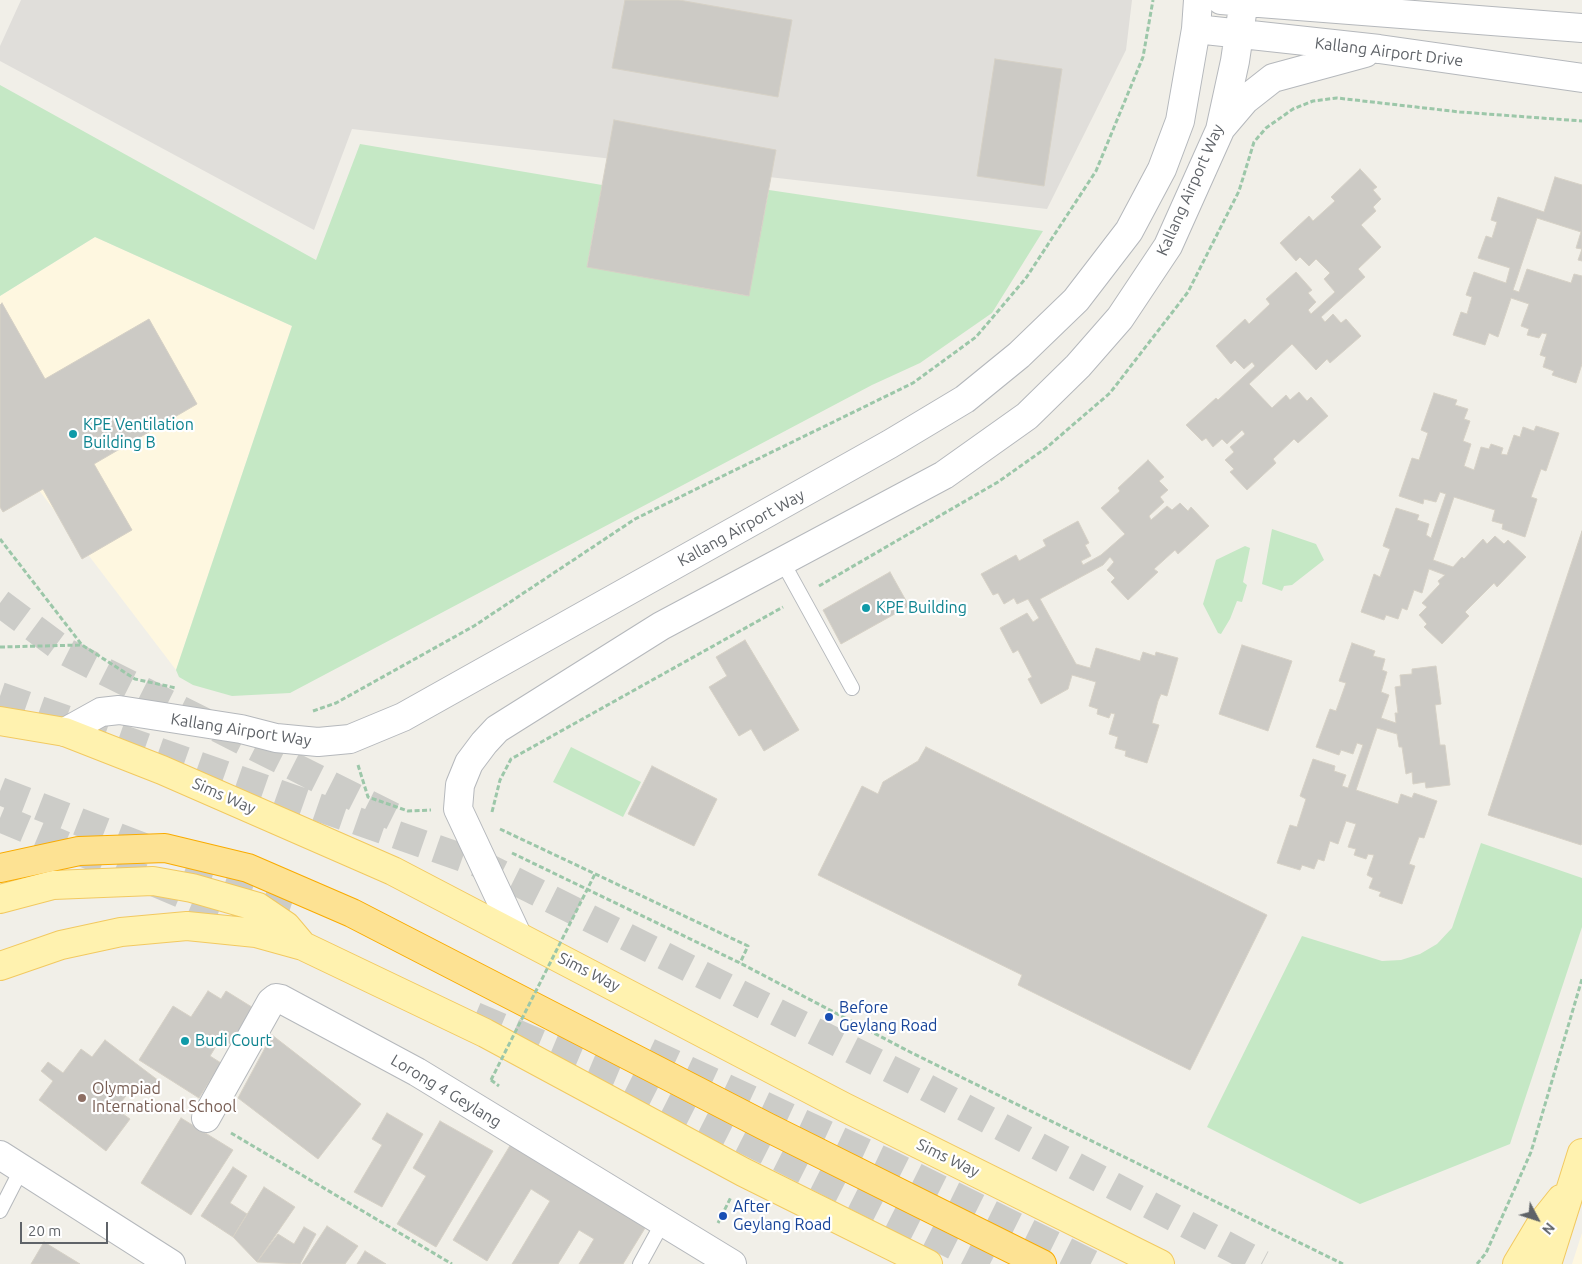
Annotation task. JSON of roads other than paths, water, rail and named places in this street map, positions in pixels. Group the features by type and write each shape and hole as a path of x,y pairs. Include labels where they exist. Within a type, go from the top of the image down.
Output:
{"highway":[{"path":"0,868 78,851 165,848 248,868 352,913 767,1127 1042,1264"}],"main road":[{"name":"Sims Way","path":"0,721 65,732 162,770 384,867 844,1106 1160,1264"},
{"path":"0,898 52,885 153,881 192,888 258,906 286,926 304,946"},
{"path":"0,966 70,943 122,932 187,926 256,933 304,946 485,1032 743,1172 928,1264"},
{"path":"1547,1264 1582,1153"},
{"path":"1517,1264 1541,1224 1572,1186"}],"street":[{"name":"Kallang Airport Way","path":"65,732 100,712 119,710 240,729 276,738 318,742 350,739 403,717 890,444 964,399 1019,355 1076,300 1129,231 1162,169 1180,121 1196,29 1198,0"},
{"name":"Kallang Airport Way","path":"517,935 458,809 460,785 469,763 497,729 660,626 944,475 1028,416 1120,318 1168,246 1220,130 1239,34 1236,1"},
{"path":"1236,1 1346,5 1582,28"},
{"name":"Kallang Airport Drive","path":"1196,29 1379,49 1582,78"},
{"path":"1220,130 1245,100 1273,78 1379,49"},
{"name":"Lorong 4 Geylang","path":"206,1118 271,1002 276,998 281,999 417,1072 732,1264"},
{"path":"10,1162 171,1264"}],"lane":[{"path":"782,562 852,688"},
{"path":"0,1211 10,1162"},
{"path":"640,1264 663,1222"}],"tunnel":[{"path":"0,603 66,652 398,819"},
{"path":"0,696 483,865 916,1082 1262,1264"},
{"path":"0,791 149,849"},
{"path":"0,818 272,932"},
{"path":"187,864 295,900"},
{"path":"475,1016 618,1076 990,1264"},
{"path":"649,1052 886,1162 1092,1264"}],"place":[{"name":"KPE Ventilation Building B","path":"73,434"},
{"name":"KPE Building","path":"866,608"},
{"name":"Before Geylang Road","path":"829,1017"},
{"name":"Budi Court","path":"185,1041"},
{"name":"Olympiad International School","path":"82,1098"},
{"name":"After Geylang Road","path":"723,1216"}]}
